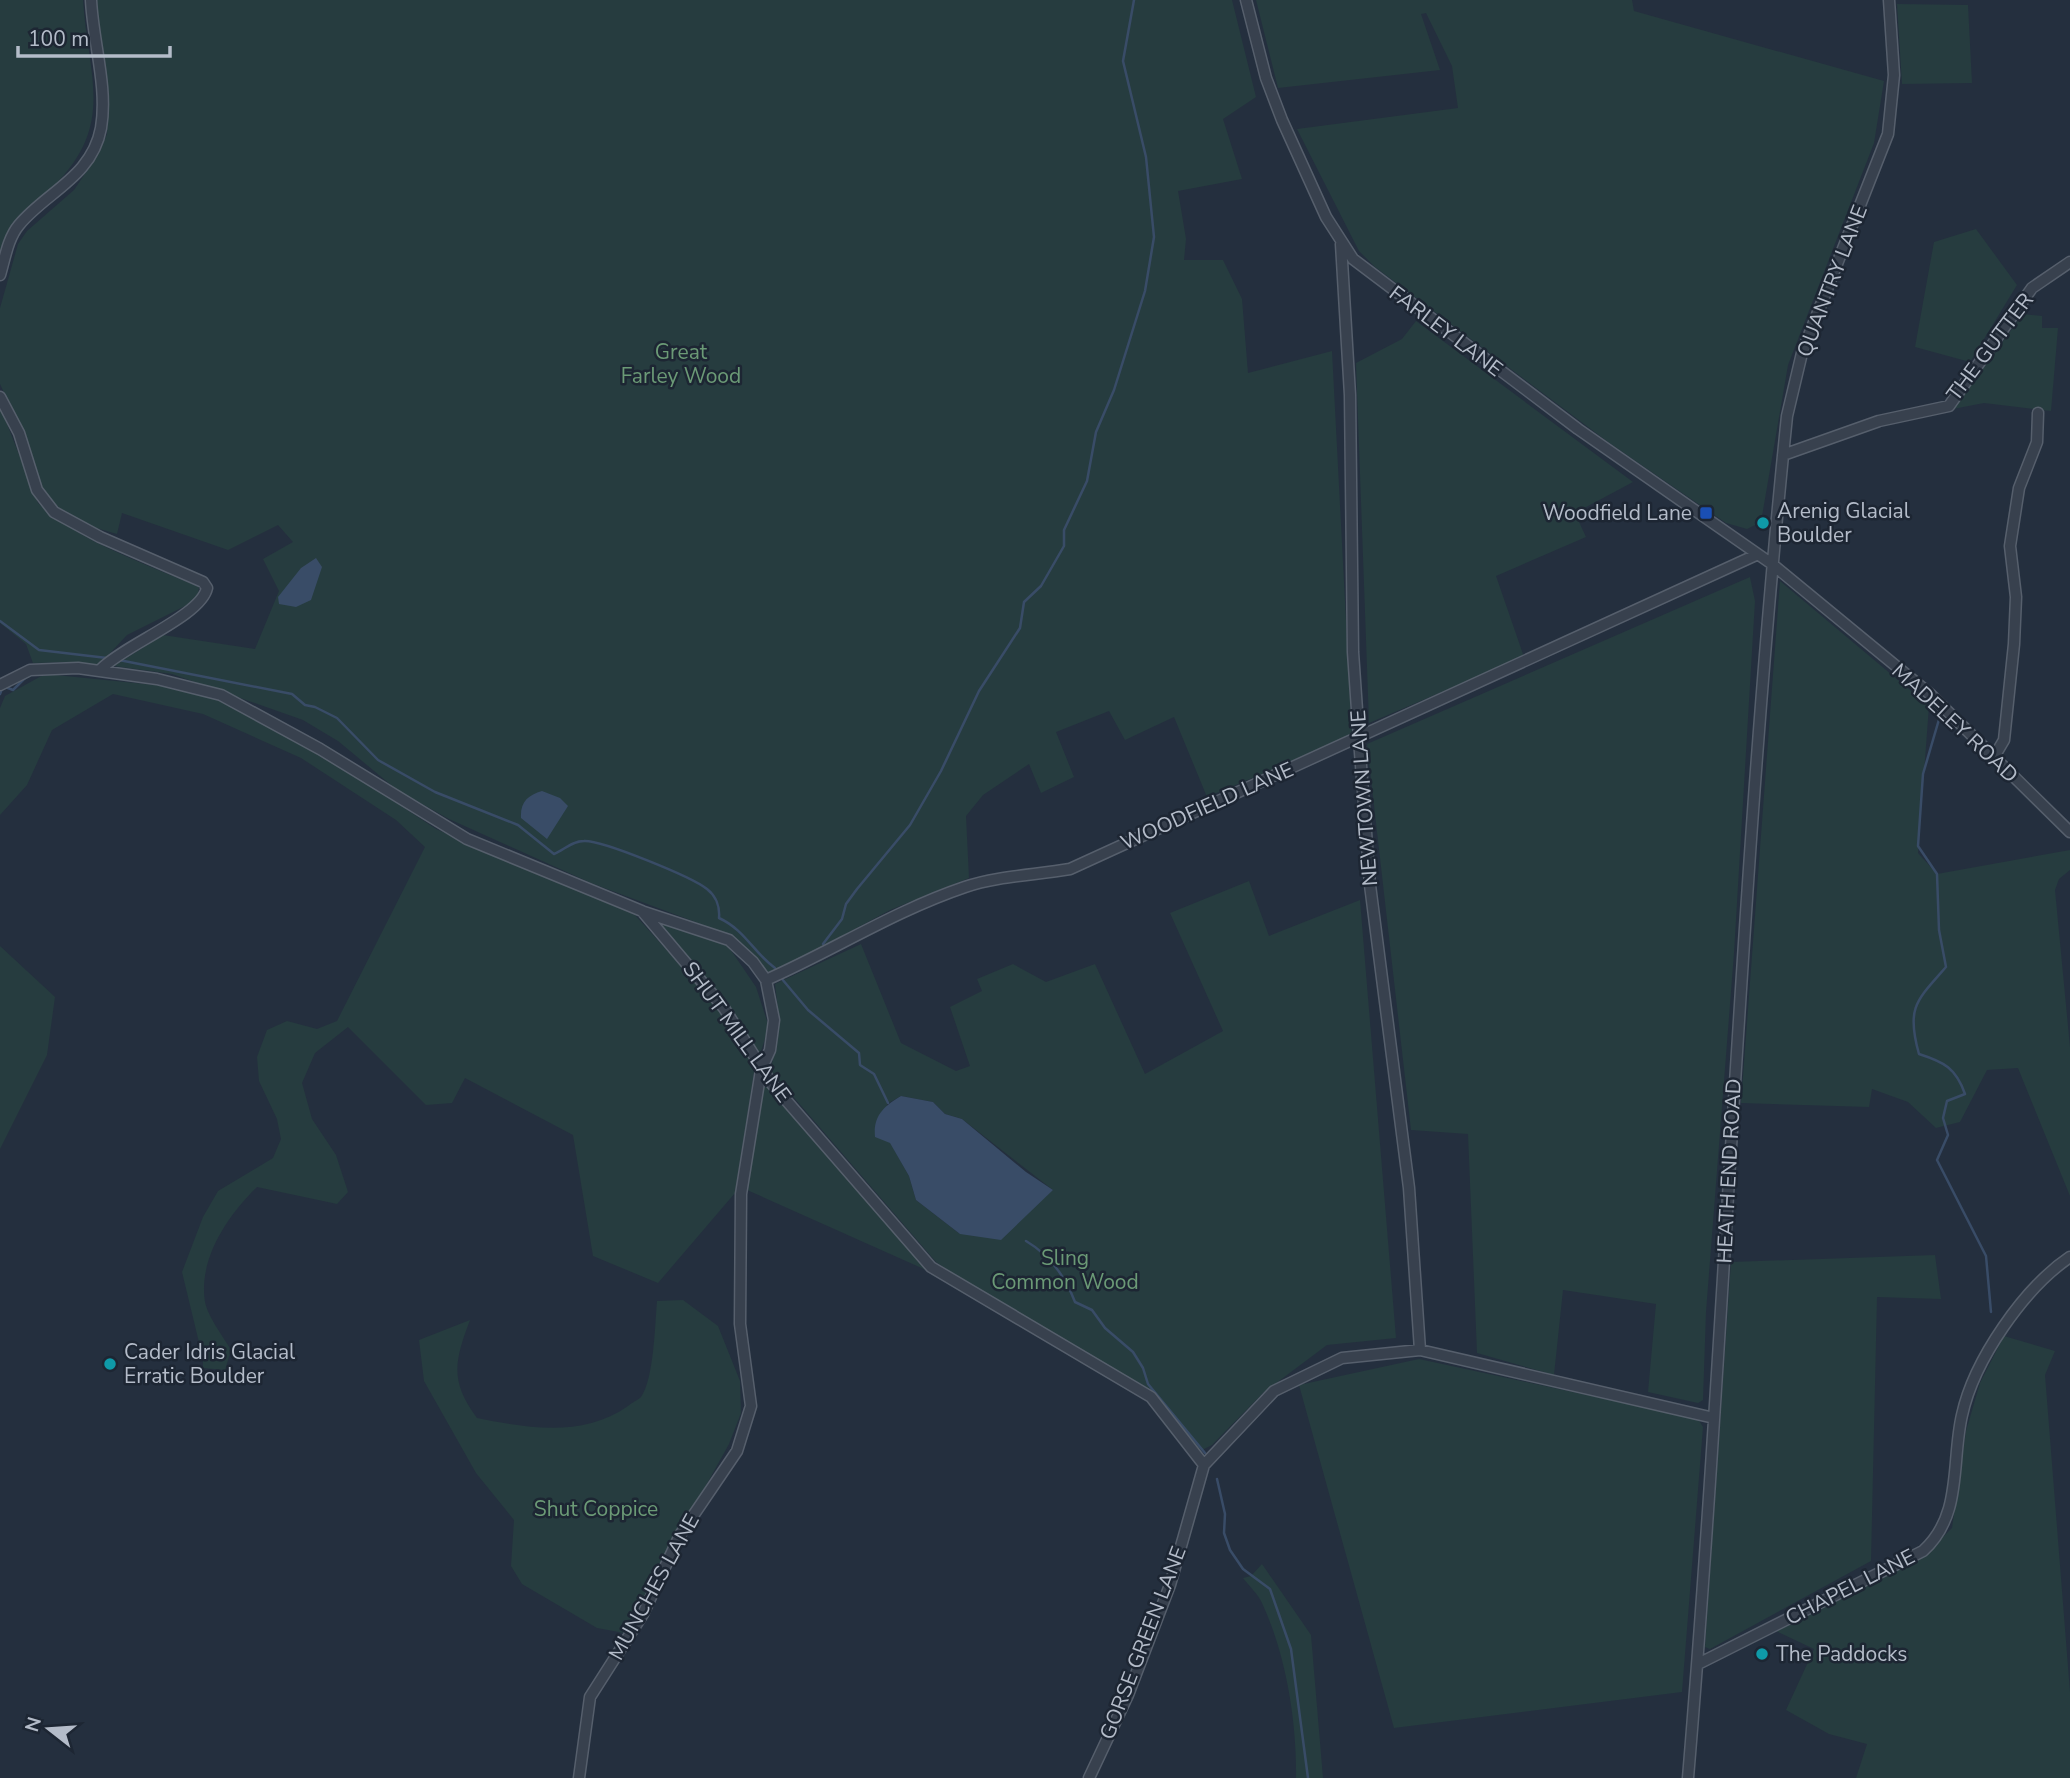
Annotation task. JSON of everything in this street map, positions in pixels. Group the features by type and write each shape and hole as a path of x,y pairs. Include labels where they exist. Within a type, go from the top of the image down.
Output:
{"street":[{"path":"0,275 12,236 19,225 67,185 92,151 100,130 101,95 91,0"},
{"name":"FARLEY LANE","path":"1246,0 1266,78 1278,111 1340,243 1353,259 1398,296 1772,564"},
{"name":"QUANTRY LANE","path":"1772,564 1794,379 1888,134 1894,75 1889,0"},
{"name":"NEWTOWN LANE","path":"1340,243 1350,395 1353,652 1359,739 1370,885 1409,1188 1420,1350"},
{"name":"THE GUTTER","path":"1783,456 1879,421 1949,406 2032,288 2070,262"},
{"path":"0,397 19,433 37,490 47,506 80,528 206,586 205,596 189,612 115,655 104,666"},
{"path":"1994,757 2004,740 2014,644 2016,597 2010,546 2019,488 2037,442 2038,412"},
{"name":"WOODFIELD LANE","path":"766,980 812,960 878,922 967,886 1070,869 1198,808 1359,739 1756,555"},
{"name":"MADELEY ROAD","path":"1772,564 1930,694 2070,832"},
{"name":"HEATH END ROAD","path":"1688,1778 1714,1418 1749,831 1772,564"},
{"name":"SHUT MILL LANE","path":"0,685 30,670 104,666 220,695 320,749 385,792 467,839 642,911 724,1007 761,1070 931,1267 1151,1397 1204,1465"},
{"path":"642,911 729,940 753,962 766,980 774,1020 770,1050 761,1070"},
{"name":"MUNCHES LANE","path":"579,1778 590,1697 643,1615 680,1535 737,1451 751,1406 740,1324 741,1194 761,1070"},
{"name":"CHAPEL LANE","path":"1698,1664 1923,1551 1934,1541 1949,1510 1961,1419 1979,1368 2010,1315 2070,1257"},
{"path":"1204,1465 1274,1391 1342,1358 1420,1350 1714,1418"},
{"name":"GORSE GREEN LANE","path":"1089,1778 1128,1695 1170,1585 1204,1465"}],"green space":[{"path":"0,0 83,0 94,99 85,142 73,164 16,222 0,252"},
{"name":"Great Farley Wood","path":"95,0 1232,0 1256,97 1223,119 1242,179 1178,191 1186,239 1184,260 1223,260 1242,299 1248,373 1332,351 1352,736 1207,797 1174,717 1125,740 1109,711 1056,732 1074,777 1041,793 1029,764 983,795 966,816 969,878 890,910 763,979 733,936 591,883 449,819 397,790 338,741 303,720 172,674 114,666 163,635 255,649 279,591 263,559 293,542 278,525 228,550 122,513 117,534 96,528 64,512 43,494 24,435 0,384 0,308 18,244 27,231 74,190 99,153 107,134 108,94"},
{"path":"1256,0 1632,0 1634,11 1884,81 1874,143 1788,365 1761,522 1747,529 1726,523 1608,442 1375,267 1359,251 1297,129 1458,108 1452,66 1426,13 1421,14 1440,70 1278,88"},
{"path":"1897,4 1968,5 1972,83 1902,84"},
{"path":"1976,229 2017,285 1970,362 1915,347 1934,242"},
{"path":"2023,314 2042,316 2042,328 2058,328 2051,411 1984,403 1953,409"},
{"path":"1416,321 1633,482 1575,513 1586,537 1496,576 1524,657 1369,723 1356,363 1402,339"},
{"path":"0,406 38,503 54,517 93,540 199,587 198,595 191,603 127,635 98,666 74,662 33,663 26,644 0,623"},
{"path":"1750,577 1755,601 1734,953 1706,1312 1703,1400 1698,1403 1648,1392 1656,1304 1563,1290 1554,1375 1477,1353 1468,1134 1411,1130 1367,744"},
{"path":"1780,581 1929,706 1918,853 1937,874 2070,850 2070,870 2059,879 2055,890 2070,1047 2070,1196 2018,1068 1987,1070 1960,1122 1936,1128 1908,1102 1872,1089 1869,1107 1741,1103"},
{"path":"45,674 195,689 239,706 328,746 386,796 436,829 635,915 719,1008 755,1067 735,1193 658,1283 593,1256 573,1135 465,1078 452,1103 426,1105 348,1027 315,1053 302,1083 312,1119 336,1155 348,1192 337,1204 257,1187 246,1198 218,1239 206,1270 204,1286 205,1302 212,1320 231,1350 225,1370 203,1368 182,1272 203,1217 218,1191 273,1158 281,1139 277,1119 259,1081 257,1057 267,1030 287,1021 317,1029 337,1021 425,847 396,820 301,758 203,714 113,694 52,730 27,785 0,815 0,708 5,696"},
{"name":"Sling Common Wood","path":"1249,881 1269,936 1360,900 1396,1338 1327,1345 1263,1393 1212,1445 1200,1451 1151,1392 1139,1383 1056,1342 936,1262 771,1071 779,1018 775,984 861,944 901,1043 956,1071 970,1066 950,1007 982,991 977,979 1013,964 1046,982 1095,964 1145,1074 1223,1031 1170,913","holes":["901,1096 933,1102 945,1114 962,1119 1053,1190 960,1234 916,1200 909,1176 890,1142 887,1104"]},
{"path":"654,919 726,943 756,987 769,1027 760,1054 726,1003"},
{"path":"0,946 55,997 47,1055 0,1149"},
{"path":"764,1080 926,1270 747,1190"},
{"path":"1935,1255 1941,1299 1877,1297 1871,1561 1710,1649 1705,1647 1731,1262"},
{"name":"Shut Coppice","path":"683,1300 718,1326 740,1381 741,1413 729,1444 624,1633 597,1628 522,1584 511,1566 514,1520 476,1473 424,1381 419,1340 470,1320 457,1370 462,1393 477,1418 535,1427 574,1426 611,1416 641,1397 649,1378 657,1301"},
{"path":"2004,1336 2055,1351 2045,1375 2070,1692 2070,1778 1856,1778 1867,1744 1829,1734 1786,1710 1814,1649 1774,1630 1928,1552 1952,1528 1966,1431 1980,1383"},
{"path":"1419,1359 1698,1419 1703,1427 1682,1692 1394,1728 1299,1385"},
{"path":"1262,1564 1311,1635 1323,1778 1296,1778 1292,1712 1284,1666 1262,1603 1243,1578 1251,1576"}],"water":[{"path":"316,558 322,567 311,600 296,607 279,604 278,597 301,568"},
{"path":"542,791 560,798 568,806 547,839 521,818 526,800"},
{"path":"901,1096 933,1102 945,1114 962,1119 1026,1172 1053,1190 1001,1240 960,1234 916,1200 909,1176 890,1143 875,1137 876,1123 881,1112"}],"waterway":[{"path":"823,944 842,919 846,904 910,825 941,771 979,691 1020,628 1024,602 1041,586 1064,546 1064,530 1087,481 1096,432 1114,390 1145,291 1154,237 1146,157 1123,61 1134,0"},
{"path":"0,621 39,650 107,658"},
{"path":"119,660 292,694 305,705 337,718 378,760 435,792 518,825 554,854 576,842 594,842 684,876 713,895 717,902 719,918 736,929 775,968"},
{"path":"0,694 3,686 13,690 26,677"},
{"path":"1940,716 1923,774 1918,846 1937,874 1939,930 1946,967 1927,988 1916,1006 1915,1038 1919,1054 1948,1067 1958,1078 1965,1094 1947,1101 1943,1118 1948,1135 1937,1160 1986,1256 1991,1312"},
{"path":"782,979 808,1010 859,1053 860,1065 874,1074 888,1103"},
{"path":"1026,1241 1056,1267 1075,1302 1092,1310 1105,1328 1133,1352 1143,1368 1148,1384 1205,1453"},
{"path":"1217,1479 1225,1514 1224,1533 1230,1550 1243,1569 1270,1589 1291,1649 1308,1778"}],"place":[{"name":"Woodfield Lane","path":"1706,513"},
{"name":"Arenig Glacial Boulder","path":"1763,523"},
{"name":"Cader Idris Glacial Erratic Boulder","path":"110,1364"},
{"name":"The Paddocks","path":"1762,1654"}]}
